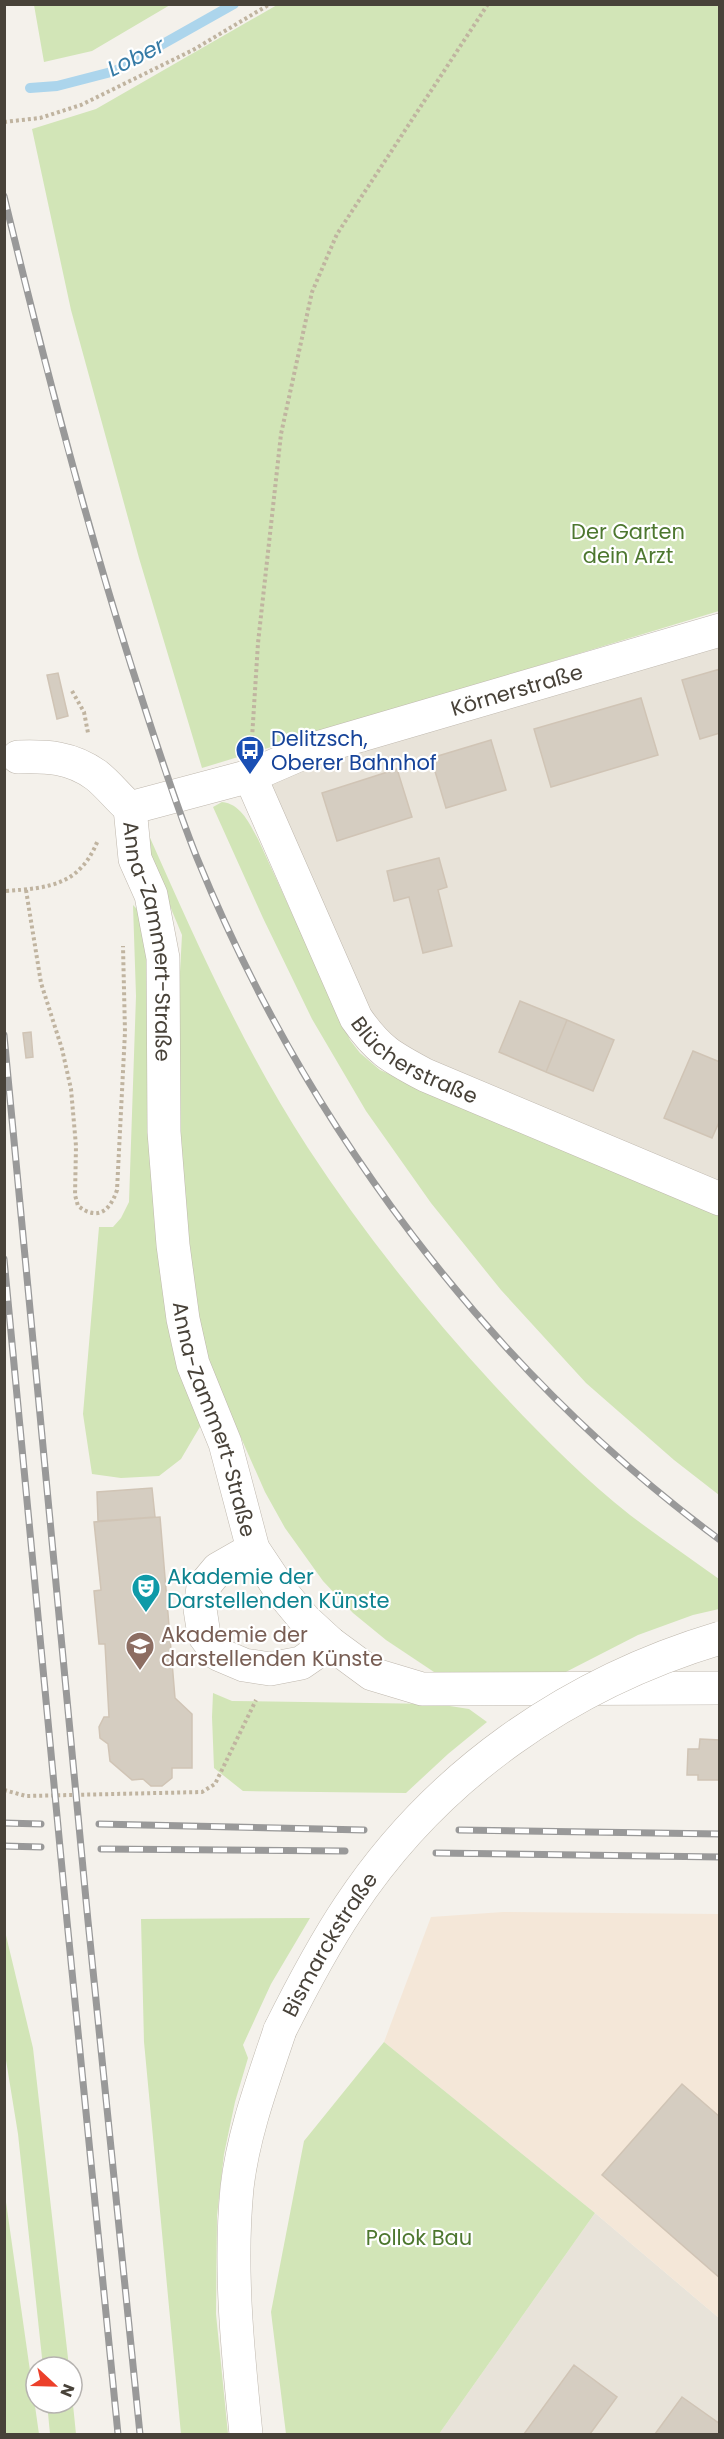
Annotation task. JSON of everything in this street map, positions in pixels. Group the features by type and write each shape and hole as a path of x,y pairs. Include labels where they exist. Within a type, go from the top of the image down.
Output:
{"street":[{"name":"Körnerstraße","path":"130,808 250,776 310,750 720,630"},
{"path":"18,757 49,756 73,761 96,775 130,808"},
{"name":"Blücherstraße","path":"250,776 356,1018 372,1041 393,1058 425,1075 720,1199"},
{"name":"Anna-Zammert-Straße","path":"130,808 135,859 152,895 163,958 164,1132 173,1245 183,1319 194,1364 225,1443 253,1549 281,1591 305,1620 330,1643 372,1674 422,1689 720,1688"},
{"path":"253,1549 218,1569 203,1587 200,1609 204,1635 219,1654 244,1665 270,1669 301,1663 330,1643"},
{"name":"Bismarckstraße","path":"246,2434 236,2336 234,2255 237,2187 252,2115 280,2030 324,1946 349,1906 394,1846 457,1782 532,1724 573,1699 658,1657 720,1638"}],"path":[{"path":"4,122 40,118 81,105 193,50 270,4"},
{"path":"250,776 258,643 281,434 312,292 337,234 488,4"},
{"path":"6,891 52,885 78,871 90,859 99,836"},
{"path":"26,890 41,983 62,1049 71,1089 76,1146 75,1196 78,1206 93,1213 103,1212 112,1205 117,1190 124,1032 123,940"},
{"path":"4,1790 26,1796 202,1792 215,1784 270,1669"}],"shaded area":[{"path":"719,630 719,1199 393,1058 250,776"},
{"path":"503,1912 719,1914 719,2318 595,2213 384,2042 431,1917"},
{"path":"595,2213 719,2318 719,2434 439,2434"}],"green space":[{"path":"34,4 170,5 92,51 44,62"},
{"name":"Der Garten dein Arzt","path":"277,5 719,5 719,611 202,768 139,558 71,310 32,129 96,109"},
{"path":"222,802 234,806 244,815 258,839 350,1040 360,1053 380,1070 719,1213 719,1495 674,1460 586,1383 501,1290 431,1203 366,1111 312,1019 213,807"},
{"path":"147,831 241,1032 284,1110 351,1210 444,1329 543,1436 594,1485 630,1515 719,1579 719,1609 693,1615 638,1635 558,1676 437,1674 386,1640 353,1613 323,1581 285,1528 265,1492 204,1354 183,1248 176,1046 182,935 150,858"},
{"path":"133,905 145,917 201,1425 181,1459 159,1476 121,1478 92,1474 83,1414 99,1227 113,1227 121,1218 129,1202 136,996"},
{"path":"213,1693 232,1701 437,1704 469,1709 487,1722 406,1793 243,1791 214,1768"},
{"path":"310,1918 271,1984 243,2045 248,2058 235,2102 224,2154 217,2216 216,2314 228,2434 181,2434 144,2042 141,1919"},
{"path":"4,1927 33,2048 68,2355 42,2355 18,2134 5,2054"},
{"name":"Pollok Bau","path":"384,2042 595,2213 439,2434 286,2434 271,2312 304,2141"},
{"path":"5,2195 28,2355 24,2355 24,2415 36,2415 39,2434 5,2434"},
{"path":"48,2415 74,2415 76,2434 50,2434"}],"building":[{"path":"720,669 720,733 700,739 682,680"},
{"path":"58,673 68,716 57,719 47,675"},
{"path":"641,698 658,755 551,787 534,729"},
{"path":"491,740 506,790 446,808 431,758"},
{"path":"397,769 412,817 337,841 322,793"},
{"path":"439,858 447,887 438,890 452,946 423,953 409,897 394,901 387,871"},
{"path":"520,1001 567,1020 546,1072 499,1052"},
{"path":"567,1020 614,1040 593,1091 546,1072"},
{"path":"31,1032 33,1057 26,1058 23,1033"},
{"path":"693,1051 720,1062 720,1120 712,1138 664,1118"},
{"path":"152,1488 155,1517 98,1521 97,1492"},
{"name":"Akademie der darstellenden Künste","path":"160,1517 175,1698 192,1714 192,1768 172,1768 172,1778 162,1786 151,1786 143,1779 132,1780 110,1761 108,1744 100,1738 99,1727 104,1717 109,1717 105,1644 99,1644 94,1591 101,1590 94,1522"},
{"path":"700,1739 720,1740 720,1780 698,1780 698,1775 687,1775 688,1749 699,1749"},
{"path":"682,2084 720,2117 720,2278 602,2175"},
{"path":"574,2365 617,2397 590,2434 524,2434"},
{"path":"682,2397 720,2424 720,2434 655,2434"}],"waterway":[{"name":"Lober","path":"30,88 57,86 115,71 234,4"}],"railway":[{"path":"4,196 79,490 162,762 197,858 241,957 292,1053 349,1146 412,1235 481,1319 555,1398 635,1472 720,1540"},
{"path":"4,1035 88,1921 140,2434"},
{"path":"4,1259 118,2434"},
{"path":"4,1823 41,1824"},
{"path":"99,1824 364,1830"},
{"path":"459,1830 720,1834"},
{"path":"4,1846 41,1847"},
{"path":"101,1849 345,1851"},
{"path":"436,1853 720,1857"}],"place":[{"name":"Delitzsch, Oberer Bahnhof","path":"250,776"},
{"name":"Akademie der Darstellenden Künste","path":"146,1614"},
{"name":"Akademie der darstellenden Künste","path":"140,1672"}]}
